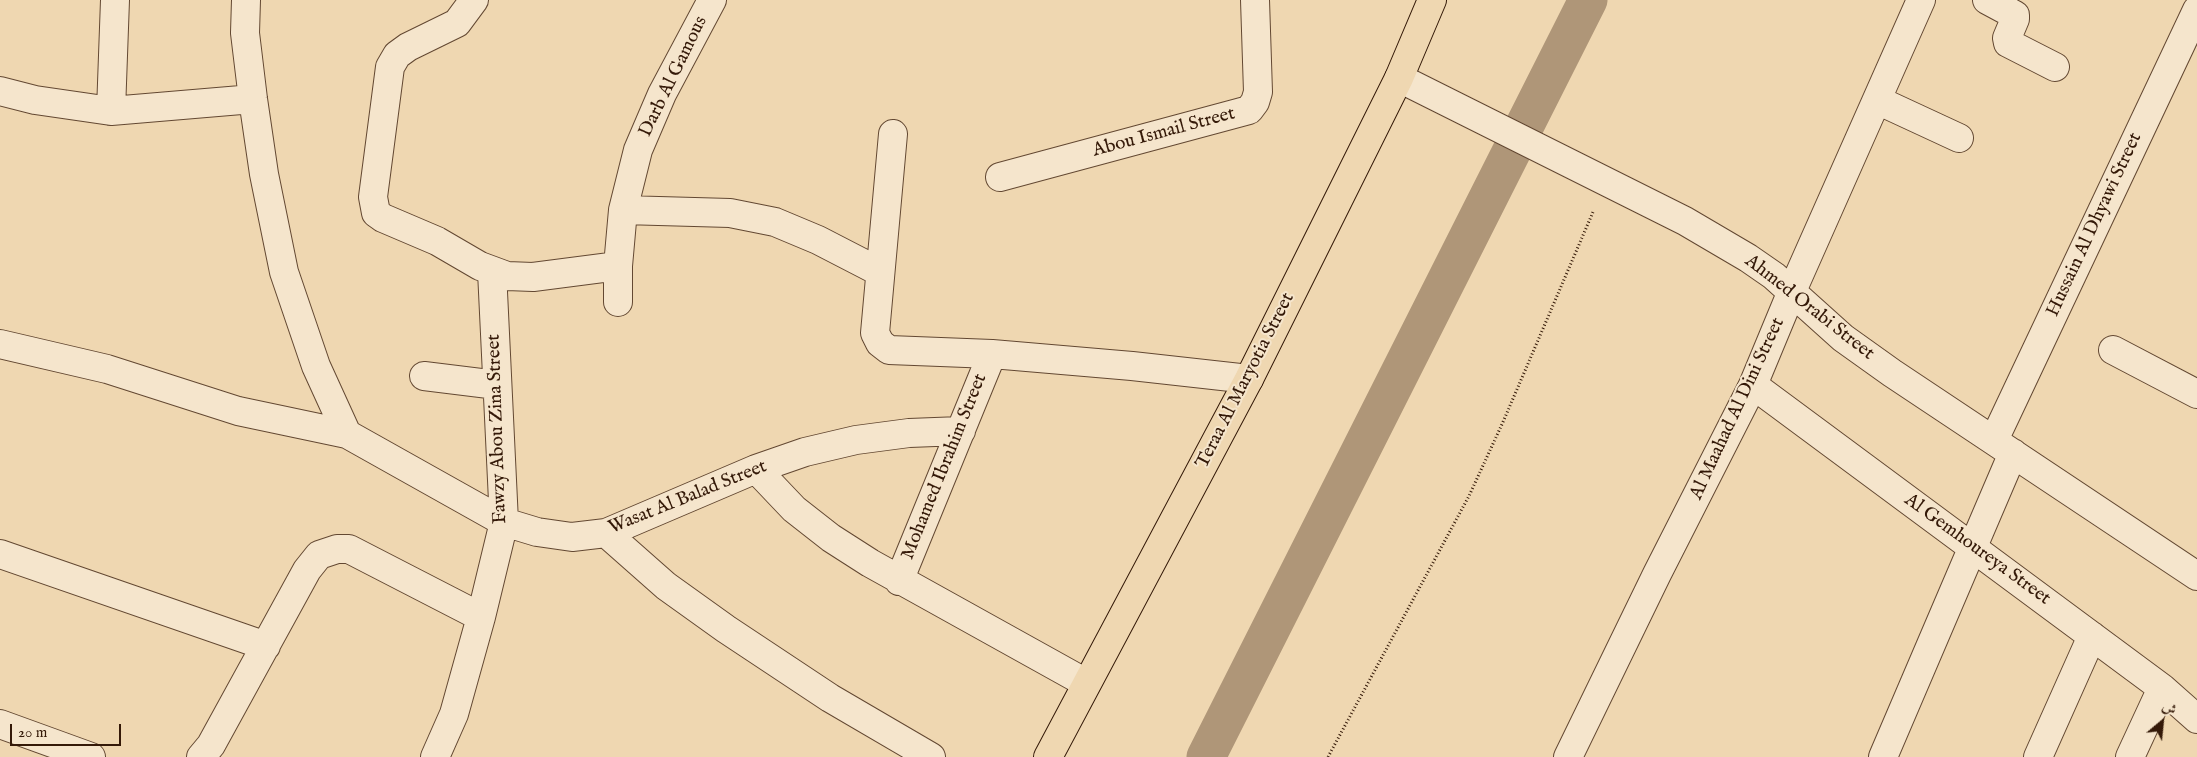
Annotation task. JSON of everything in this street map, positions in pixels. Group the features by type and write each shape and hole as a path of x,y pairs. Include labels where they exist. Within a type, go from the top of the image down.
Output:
{"main road":[{"name":"Teraa Al Maryotia Street","path":"1048,757 1249,379 1399,78 1432,0"}],"street":[{"path":"111,112 115,0"},
{"path":"246,0 245,33 253,99 264,174 284,272 316,366 347,434"},
{"path":"474,0 457,23 408,47 397,55 390,67 373,197 376,213 383,218 437,241 480,266 507,276 533,278 618,266"},
{"name":"Darb Al Gamous","path":"618,302 618,266 622,210 638,150 662,94 712,0"},
{"name":"Abou Ismail Street","path":"1000,177 1248,110 1255,102 1258,92 1255,0"},
{"name":"Al Maahad Al Dini Street","path":"1568,757 1657,574 1753,385 1921,0"},
{"path":"1987,0 2015,15 2016,20 2007,38 2008,43 2055,67"},
{"name":"Hussain Al Dhyawi Street","path":"1883,757 1974,549 2003,447 2197,10"},
{"name":"Ahmed Orabi Street","path":"1399,78 1685,221 1748,258 1792,292 1843,338 2197,576"},
{"path":"0,91 35,100 111,112 253,99"},
{"path":"1877,100 1958,138"},
{"path":"893,134 875,333 880,344 889,350 992,354 1132,366 1249,379"},
{"path":"622,210 730,213 775,222 818,240 880,272"},
{"name":"Fawzy Abou Zina Street","path":"435,757 454,714 482,617 504,522 492,271"},
{"name":"Wasat Al Balad Street","path":"0,344 107,369 238,411 347,434 504,522 537,532 572,536 606,533 756,469 806,452 856,440 909,433 961,431"},
{"path":"2113,350 2197,394"},
{"name":"Mohamed Ibrahim Street","path":"899,581 992,354"},
{"path":"424,376 497,385"},
{"name":"Al Gemhoureya Street","path":"1753,385 2162,688 2197,719"},
{"path":"756,469 794,509 831,538 899,581 1086,683"},
{"path":"606,533 666,586 726,629 830,698 931,757"},
{"path":"201,757 211,745 307,570 319,555 337,548 349,550 482,617"},
{"path":"0,554 266,646"},
{"path":"2038,757 2092,636"},
{"path":"2130,757 2162,688"},
{"path":"0,724 91,757"}],"path":[{"path":"1328,757 1469,496 1606,183"}],"waterway":[{"path":"1206,757 1588,0"}]}
